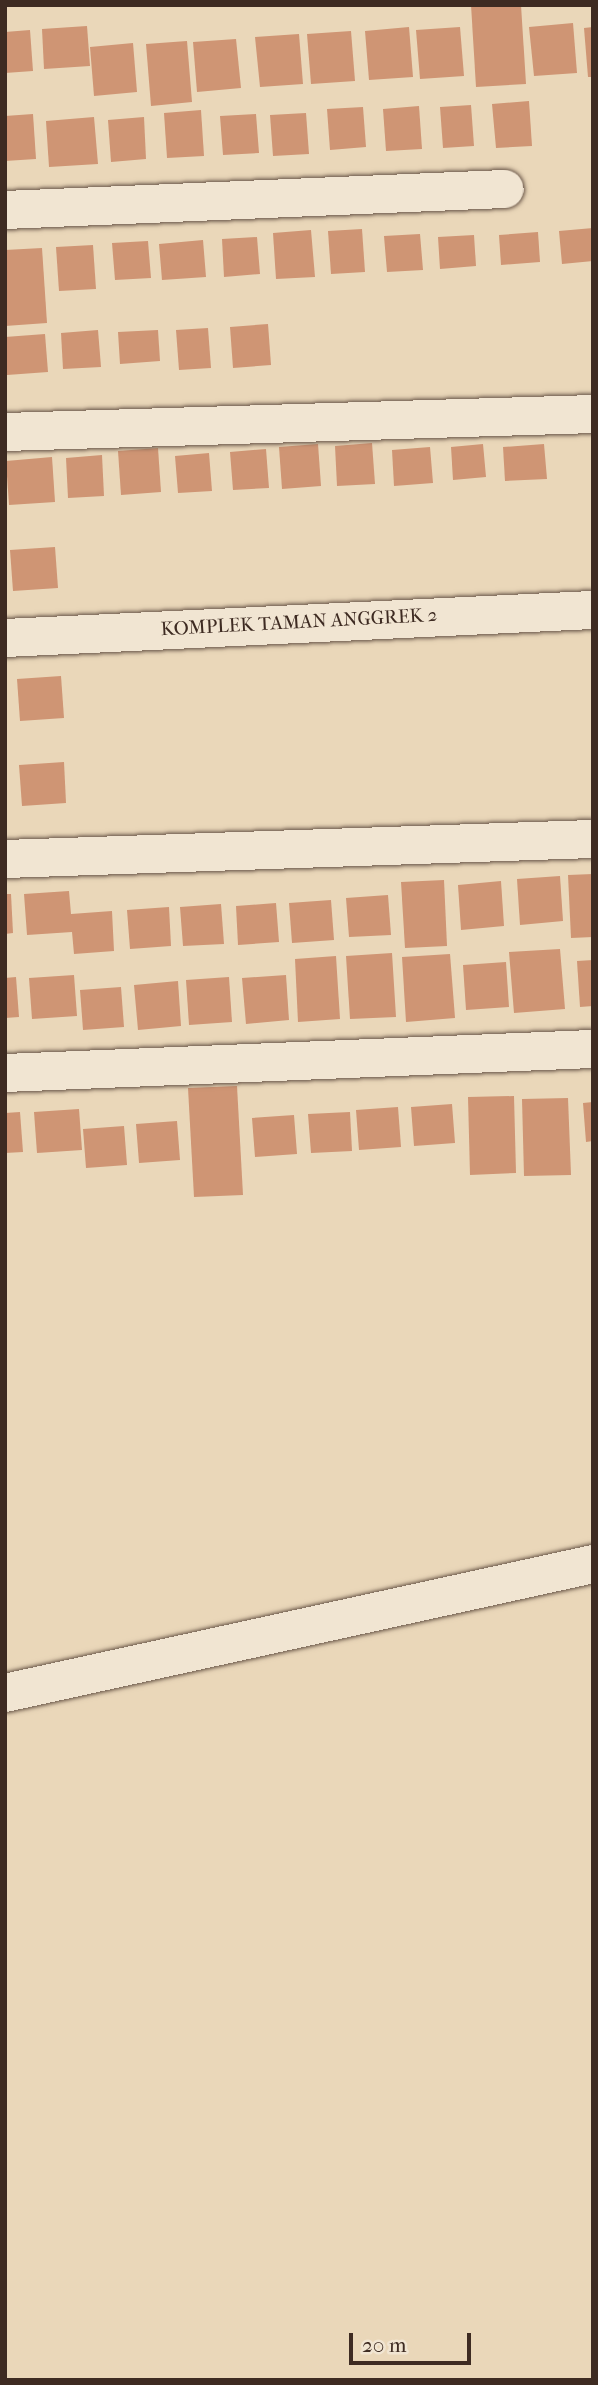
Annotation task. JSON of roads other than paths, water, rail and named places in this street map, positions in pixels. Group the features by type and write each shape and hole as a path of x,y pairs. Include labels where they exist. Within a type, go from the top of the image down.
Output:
{"street":[{"path":"5,210 505,189"},
{"path":"5,432 593,414"},
{"name":"KOMPLEK TAMAN ANGGREK 2","path":"5,638 593,610"},
{"path":"5,859 593,839"},
{"path":"5,1073 405,1053 593,1049"},
{"path":"5,1693 593,1564"}]}
